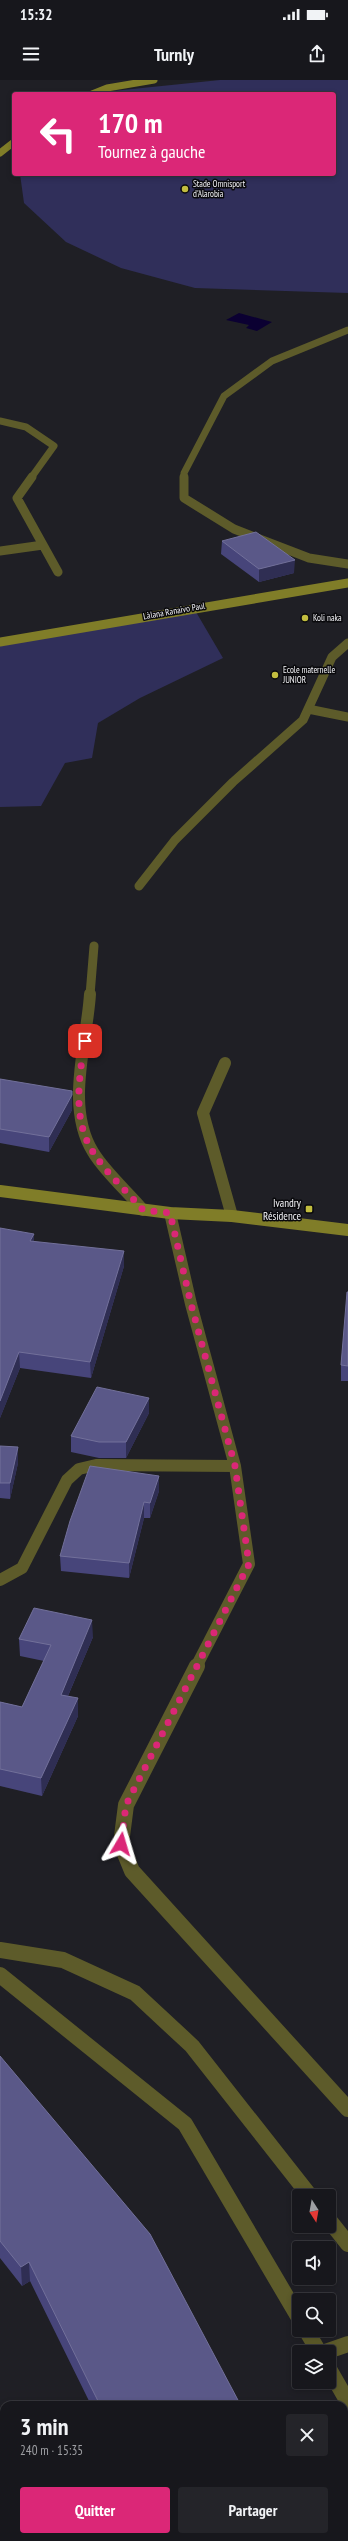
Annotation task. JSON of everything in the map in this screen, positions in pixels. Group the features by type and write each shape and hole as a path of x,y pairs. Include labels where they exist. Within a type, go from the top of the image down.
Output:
{"street":[{"path":"97,92 107,88 145,80 154,80"},
{"path":"0,153 12,144"},
{"path":"348,330 272,360 224,396 184,473 184,498 234,529 309,558 348,564"},
{"path":"0,421 26,427 54,446 17,498 58,572"},
{"path":"0,551 43,545"},
{"name":"Làlana Ranaivo Paul","path":"0,642 187,609 348,583"},
{"path":"139,886 175,840 233,782 303,720 332,656 348,643"},
{"path":"308,709 348,718"},
{"path":"94,946 88,1026 79,1072 80,1115 93,1152 143,1210"},
{"path":"225,1063 203,1113 232,1216"},
{"path":"0,1192 170,1213 232,1216 348,1230"},
{"path":"170,1213 191,1304 235,1466 249,1564 126,1805 121,1844 132,1871 348,2108"},
{"path":"0,1580 22,1568 67,1480 79,1469 96,1465 235,1466"},
{"path":"0,1950 63,1960 135,1992 192,2046 304,2189"},
{"path":"0,1975 185,2124 292,2306"},
{"path":"336,2229 348,2244"},
{"path":"336,2348 348,2344"},
{"path":"336,2382 347,2401"}],"shaded area":[{"name":"Stade Omnisport d'Alarobia","path":"220,80 348,80 348,293 195,288 121,268 66,242 24,203 20,176 336,176 336,92 111,92"},
{"path":"239,313 272,322 257,331 246,328 249,325 226,320"},
{"path":"196,612 223,658 140,698 98,723 92,758 65,763 41,806 0,807 0,646"}],"building":[{"path":"256,532 295,560 259,569 222,541"},
{"path":"0,1079 72,1091 72,1095 49,1137 0,1129"},
{"path":"0,1228 34,1234 30,1241 124,1251 90,1362 19,1352 0,1401"},
{"path":"348,1292 348,1366 341,1365"},
{"path":"97,1387 149,1398 126,1442 99,1442 71,1436"},
{"path":"0,1446 18,1447 10,1483 0,1483"},
{"path":"90,1466 159,1476 150,1503 144,1502 129,1563 60,1556 70,1521"},
{"path":"34,1608 92,1620 61,1695 78,1698 41,1778 0,1769 0,1702 22,1707 51,1645 19,1639"},
{"path":"0,2056 150,2234 238,2401 98,2401 29,2262 21,2267 0,2241"}],"place":[{"name":"Stade Omnisport d'Alarobia","path":"185,189"},
{"name":"Koli naka","path":"305,618"},
{"name":"Ecole maternelle JUNIOR","path":"275,675"},
{"name":"Ivandry Résidence","path":"309,1209"}],"route":[{"path":"85,1041 79,1072 80,1115 93,1152 143,1210 170,1213 191,1304 235,1466 249,1564 126,1805 121,1844"}]}
